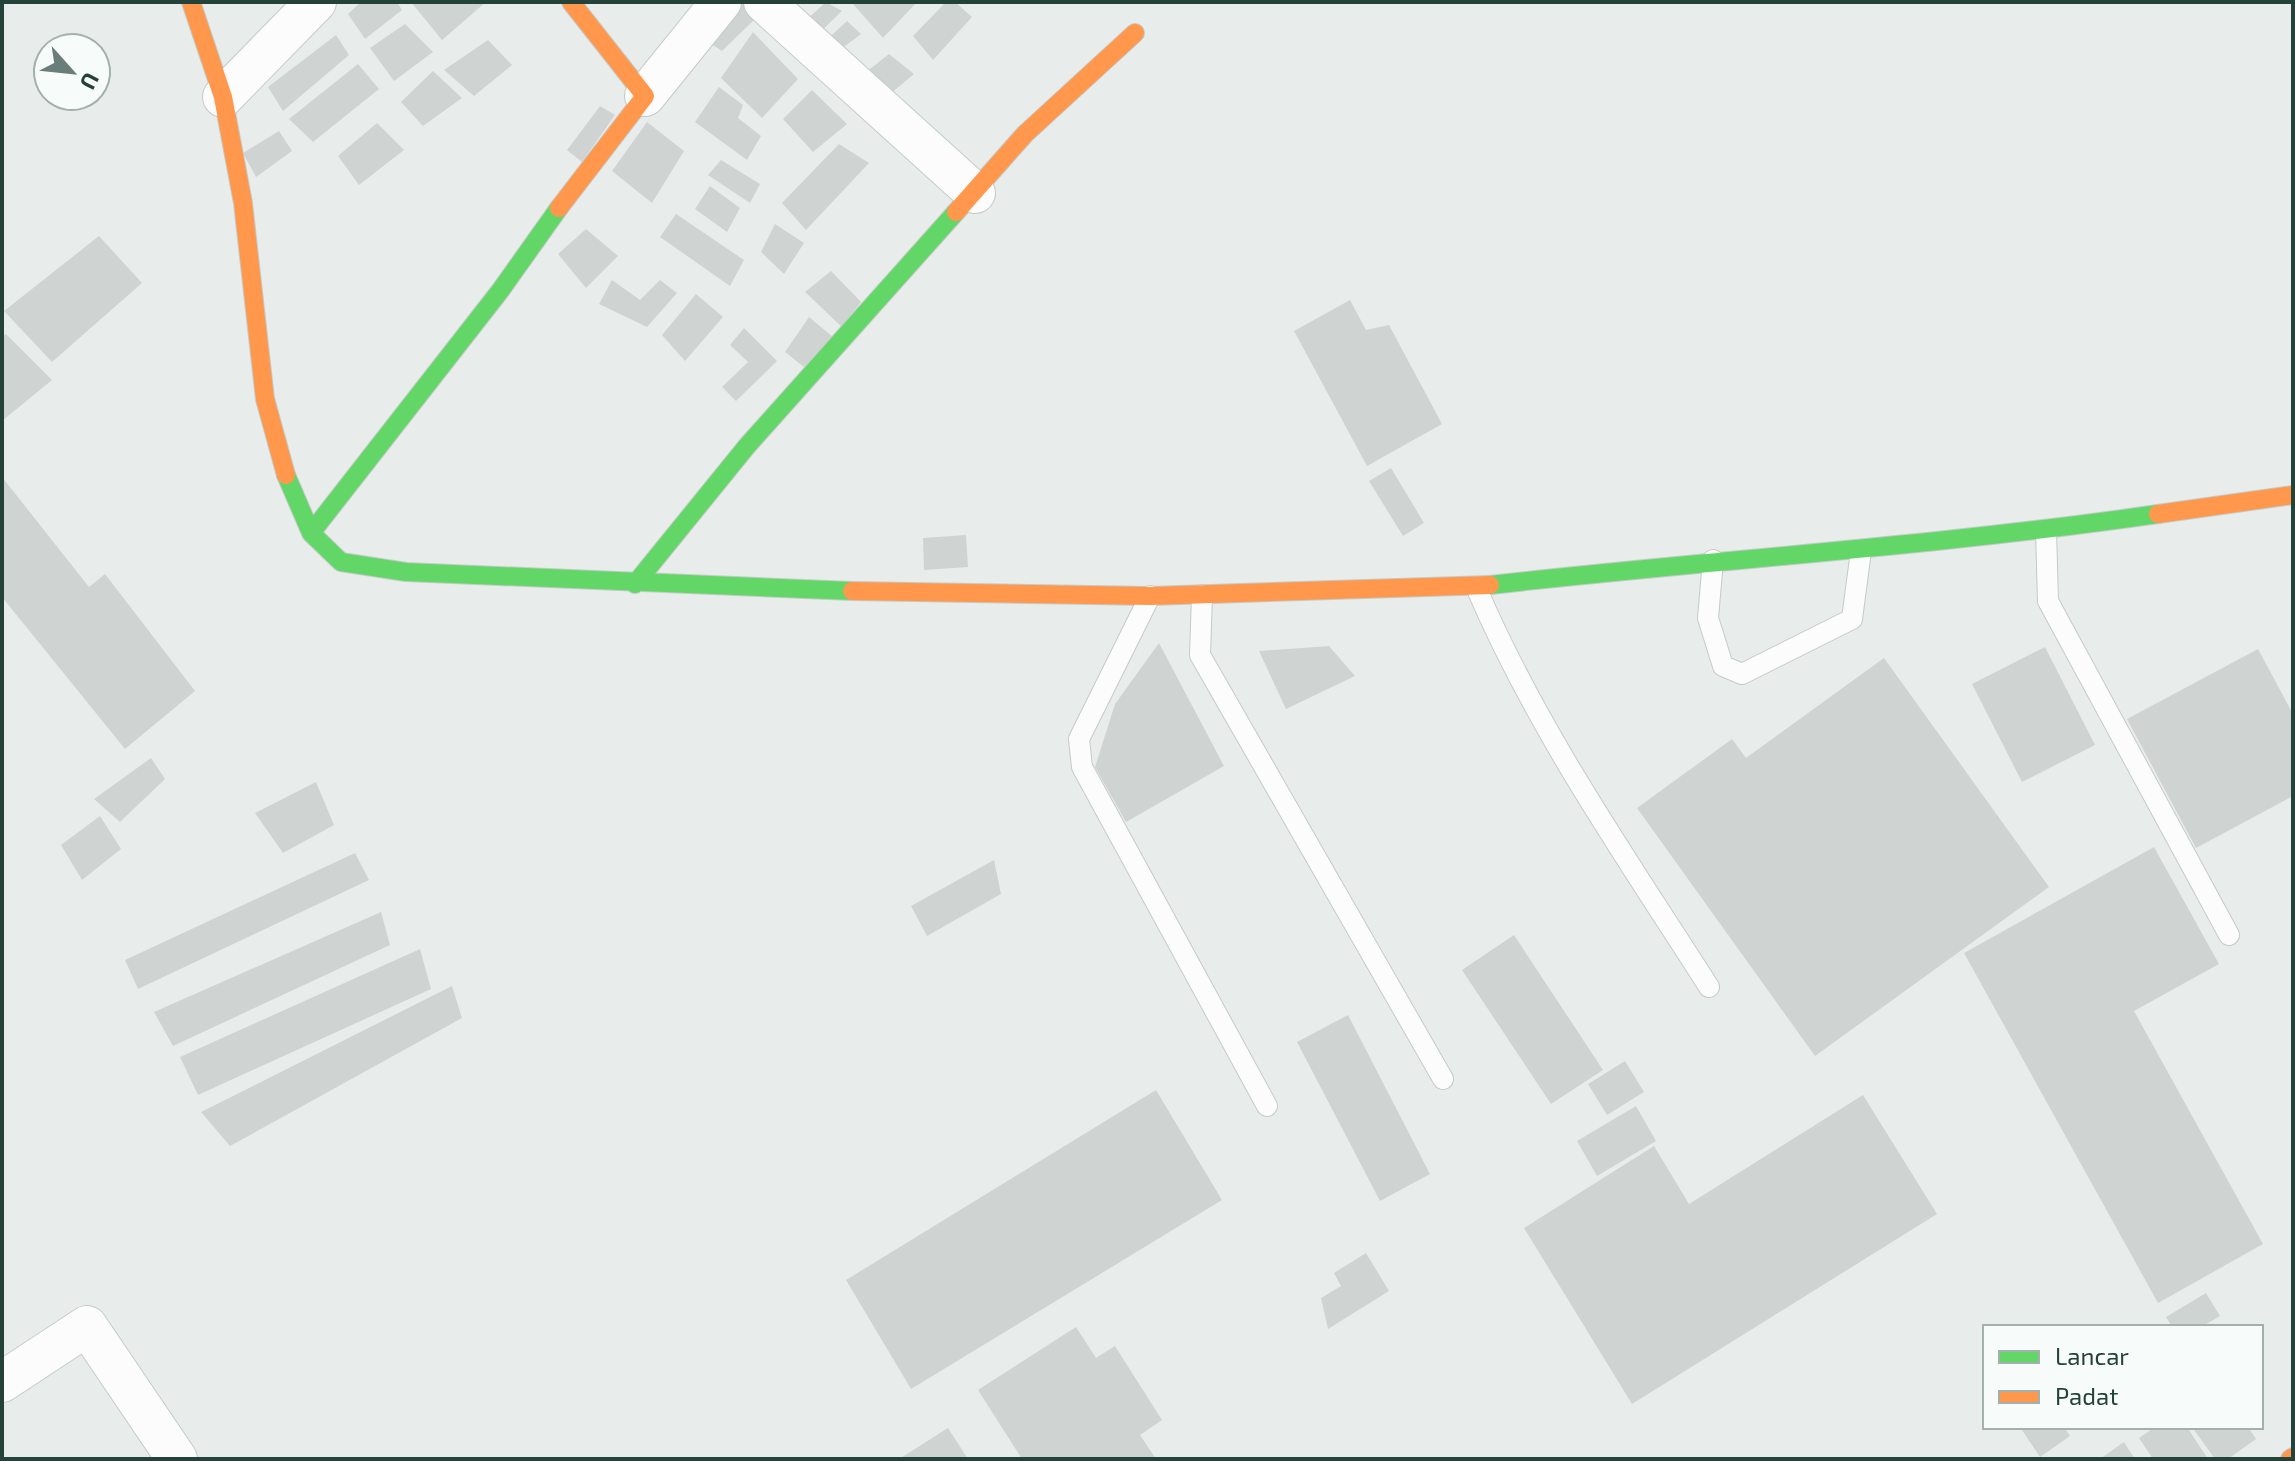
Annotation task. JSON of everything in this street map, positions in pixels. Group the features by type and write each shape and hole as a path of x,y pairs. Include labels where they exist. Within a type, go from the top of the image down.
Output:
{"main road":[{"path":"191,2 223,97 243,203 265,399 275,446 311,533 341,562 406,572 914,594 1150,596 1476,587 1713,560 1861,551 2046,530 2293,495"},
{"path":"311,533 500,291 539,233 645,96 571,2"},
{"path":"635,584 747,446 1025,134 1135,33"}],"street":[{"path":"223,97 316,2"},
{"path":"645,96 721,2"},
{"path":"764,2 975,193"},
{"path":"2,1382 87,1326 172,1457"}],"lane":[{"path":"2046,530 2048,601 2229,935"},
{"path":"1713,560 1708,618 1723,666 1742,674 1852,619 1861,551"},
{"path":"1476,587 1502,649 1549,737 1709,987"},
{"path":"1202,595 1200,655 1443,1079"},
{"path":"1150,596 1079,739 1078,753 1082,767 1267,1106"}],"building":[{"path":"361,2 397,2 402,10 365,39 348,14"},
{"path":"411,2 486,2 442,40"},
{"path":"739,2 745,2 758,16 722,51 702,38"},
{"path":"826,2 842,11 815,37 804,22"},
{"path":"917,2 883,38 853,4"},
{"path":"946,2 955,2 972,17 933,60 913,36"},
{"path":"847,21 861,34 833,55 822,44"},
{"path":"405,24 433,52 394,81 370,48"},
{"path":"753,32 798,79 762,118 721,78"},
{"path":"336,35 349,55 283,111 268,87"},
{"path":"488,40 512,65 474,96 444,70"},
{"path":"889,54 914,74 890,94 865,73"},
{"path":"358,64 379,89 313,142 289,119"},
{"path":"433,71 462,98 423,126 401,102"},
{"path":"719,87 743,105 738,118 761,136 747,160 695,122"},
{"path":"812,90 847,124 813,152 783,119"},
{"path":"600,106 615,115 582,162 567,150"},
{"path":"647,122 684,151 652,203 612,171"},
{"path":"377,123 404,150 359,185 338,156"},
{"path":"279,131 292,151 256,177 243,153"},
{"path":"839,144 869,163 806,230 782,203"},
{"path":"721,160 760,184 750,203 708,175"},
{"path":"710,186 740,208 727,232 695,209"},
{"path":"676,214 744,260 730,286 660,237"},
{"path":"775,224 804,243 784,274 761,252"},
{"path":"586,229 618,256 586,288 558,254"},
{"path":"99,236 142,283 52,362 4,311"},
{"path":"831,271 861,302 842,327 805,292"},
{"path":"612,280 640,300 660,280 677,293 647,327 599,304"},
{"path":"696,294 723,317 685,361 662,335"},
{"path":"1350,300 1366,330 1389,325 1442,424 1367,466 1294,331"},
{"path":"809,317 833,337 804,367 785,352"},
{"path":"744,328 777,361 736,401 722,387 748,362 730,345"},
{"path":"6,334 52,380 2,421 2,337"},
{"path":"1391,468 1424,523 1403,536 1369,481"},
{"path":"2,477 89,587 105,574 195,691 125,749 2,597"},
{"path":"966,535 968,567 924,570 923,538"},
{"path":"1159,643 1224,766 1126,822 1095,767 1115,704"},
{"path":"1329,646 1355,676 1286,709 1259,651"},
{"path":"2045,647 2095,745 2022,782 1972,684"},
{"path":"2258,649 2293,714 2293,796 2196,848 2127,719"},
{"path":"1884,658 2049,887 1815,1056 1637,808 1732,739 1746,758"},
{"path":"151,758 165,779 120,822 94,799"},
{"path":"316,782 334,825 283,853 255,813"},
{"path":"100,816 121,849 82,880 61,845"},
{"path":"2154,847 2219,964 2134,1011 2263,1244 2158,1303 1964,953"},
{"path":"355,853 369,880 138,989 125,960"},
{"path":"994,860 1001,894 927,936 911,906"},
{"path":"381,912 390,945 173,1046 154,1012"},
{"path":"1514,935 1603,1070 1551,1104 1462,970"},
{"path":"420,949 431,989 198,1095 180,1057"},
{"path":"452,986 462,1018 230,1146 201,1112"},
{"path":"1348,1015 1430,1174 1380,1201 1297,1042"},
{"path":"1625,1061 1644,1092 1607,1115 1588,1084"},
{"path":"1156,1090 1222,1200 911,1389 846,1280"},
{"path":"1863,1095 1937,1214 1632,1404 1524,1228 1654,1146 1689,1204"},
{"path":"1636,1106 1656,1141 1597,1176 1577,1141"},
{"path":"1366,1253 1389,1291 1328,1329 1321,1298 1341,1286 1334,1273"},
{"path":"2206,1293 2220,1316 2204,1325 2171,1325 2166,1317"},
{"path":"1076,1327 1096,1358 1115,1346 1162,1420 1140,1435 1156,1459 1022,1459 978,1390"},
{"path":"948,1428 968,1459 899,1459"},
{"path":"2021,1429 2065,1429 2070,1436 2040,1457"},
{"path":"2152,1429 2188,1429 2208,1459 2153,1459 2139,1438"},
{"path":"2193,1429 2249,1429 2256,1439 2228,1459 2215,1459"},
{"path":"2124,1442 2135,1459 2100,1459"}],"traffic: fast":[{"path":"311,533 500,291 559,208"},
{"path":"635,584 747,446 956,212"},
{"path":"286,475 311,533 341,562 406,572 852,591"},
{"path":"1490,585 1991,535 2158,514"}],"traffic: slow":[{"path":"191,2 223,97 243,203 265,399 286,475"},
{"path":"559,208 645,96 571,2"},
{"path":"956,212 1025,134 1135,33"},
{"path":"2158,514 2293,495"},
{"path":"852,591 1150,596 1490,585"}]}
